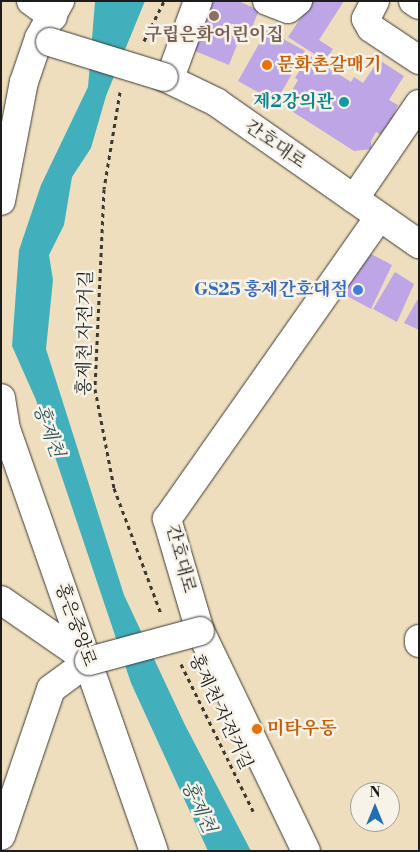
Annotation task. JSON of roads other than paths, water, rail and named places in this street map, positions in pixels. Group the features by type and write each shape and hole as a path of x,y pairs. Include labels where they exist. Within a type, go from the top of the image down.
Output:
{"street":[{"path":"1,201 24,82 50,25 31,1"},
{"path":"167,77 198,1"},
{"path":"267,1 288,9 298,1"},
{"path":"376,1 366,19 371,28 419,60"},
{"path":"413,1 419,5"},
{"name":"간호대로","path":"50,25 167,77 216,102 419,244"},
{"path":"354,200 419,104"},
{"name":"간호대로","path":"306,851 200,631 167,519 378,217"},
{"name":"홍은중앙로","path":"1,398 6,429 89,661 154,851"},
{"path":"1,600 89,661"},
{"path":"1,836 10,787 51,689 89,661 200,631"}],"water":[{"name":"홍제천","path":"145,1 106,96 91,148 72,177 64,225 49,255 53,280 46,349 124,595 185,725 251,851 208,851 131,683 36,400 12,346 19,250 41,185 88,87 95,2"}],"place":[{"name":"구립은화어린이집","path":"214,16"},
{"name":"문화촌갈매기","path":"267,65"},
{"name":"제2강의관","path":"344,102"},
{"name":"GS25 홍제간호대점","path":"358,290"},
{"name":"미타우동","path":"257,729"}]}
